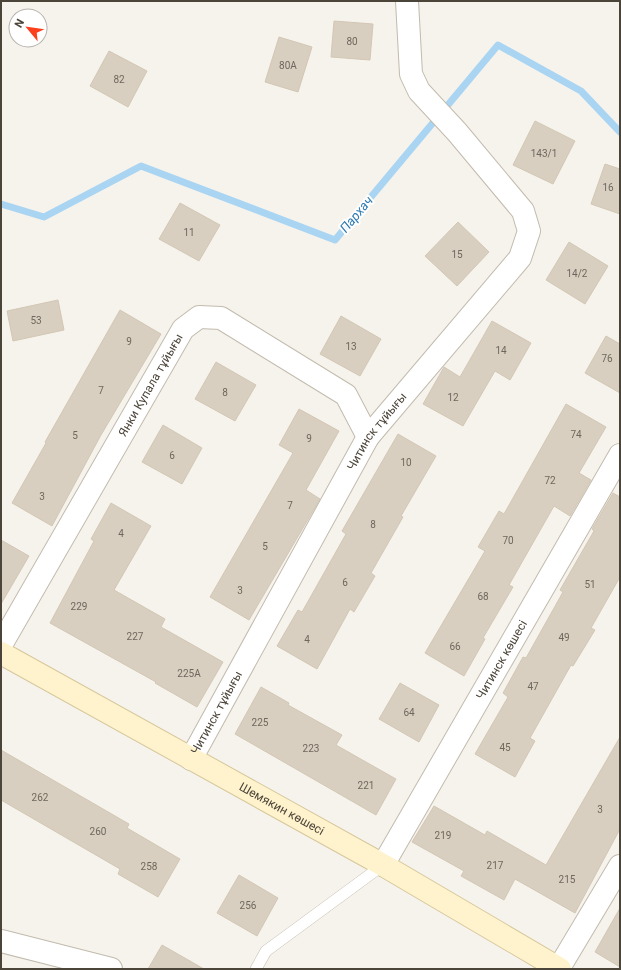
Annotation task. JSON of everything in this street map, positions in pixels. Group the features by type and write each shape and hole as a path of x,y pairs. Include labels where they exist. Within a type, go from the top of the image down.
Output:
{"main road":[{"name":"Шемякин көшесі","path":"1,653 383,866 559,969"}],"street":[{"name":"Читинск тұйығы","path":"191,759 368,437 520,258 528,231 523,211 457,132 419,91 411,74 407,1"},
{"name":"Янки Купала тұйығы","path":"1,645 183,329 199,317 221,318 346,395 368,437"},
{"name":"Читинск көшесі","path":"383,866 620,455"},
{"path":"559,969 620,866"},
{"path":"1,941 111,969"}],"lane":[{"path":"256,969 266,951 383,866"}],"building":[{"path":"334,21 373,24 370,60 331,57"},
{"path":"279,37 312,47 298,92 265,82"},
{"path":"109,51 147,71 128,107 90,86"},
{"path":"535,121 575,141 553,184 513,165"},
{"path":"605,164 620,169 620,214 591,204"},
{"path":"180,203 220,225 199,261 159,239"},
{"path":"458,222 489,252 457,286 425,256"},
{"path":"569,242 608,266 585,304 546,280"},
{"path":"58,300 64,330 13,341 7,311"},
{"path":"120,310 161,334 101,435 52,526 12,503"},
{"path":"341,316 381,339 360,376 320,354"},
{"path":"492,321 531,343 510,380 495,371 463,426 423,404 444,367 460,377"},
{"path":"606,336 620,344 620,393 585,373"},
{"path":"216,362 256,385 235,421 195,399"},
{"path":"566,404 606,427 579,473 591,480 570,516 554,506 509,585 513,587 483,638 485,639 464,676 425,653 485,551 478,547 499,511 504,514"},
{"path":"299,409 339,431 306,490 320,499 249,620 210,597 293,453 279,445"},
{"path":"163,425 202,448 182,484 142,462"},
{"path":"398,434 436,456 401,516 403,517 371,573 375,576 354,612 350,609 317,669 277,646 298,610 302,612 346,534 342,531"},
{"path":"613,493 620,497 620,577 591,628 595,630 573,666 571,665 530,738 535,741 515,777 475,754 508,697 503,693 523,657 526,658 563,592 560,590 594,531 592,529"},
{"path":"111,503 151,526 114,590 165,619 161,627 223,662 197,707 155,683 156,682 50,623 94,541 91,539"},
{"path":"1,540 29,556 1,604"},
{"path":"400,683 439,705 419,742 379,719"},
{"path":"261,687 289,703 288,705 342,735 336,745 396,779 376,815 235,734"},
{"path":"620,737 620,829 575,913 515,879 504,900 461,876 464,871 412,842 434,806 485,835 487,831 546,865"},
{"path":"1,750 129,824 127,828 180,859 158,897 118,874 120,869 1,800"},
{"path":"239,875 278,898 257,936 217,913"},
{"path":"620,908 620,967 595,952"},
{"path":"162,945 204,969 148,969"}],"waterway":[{"name":"Пархач","path":"1,204 44,217 141,166 335,240 498,45 581,91 620,132"}]}
